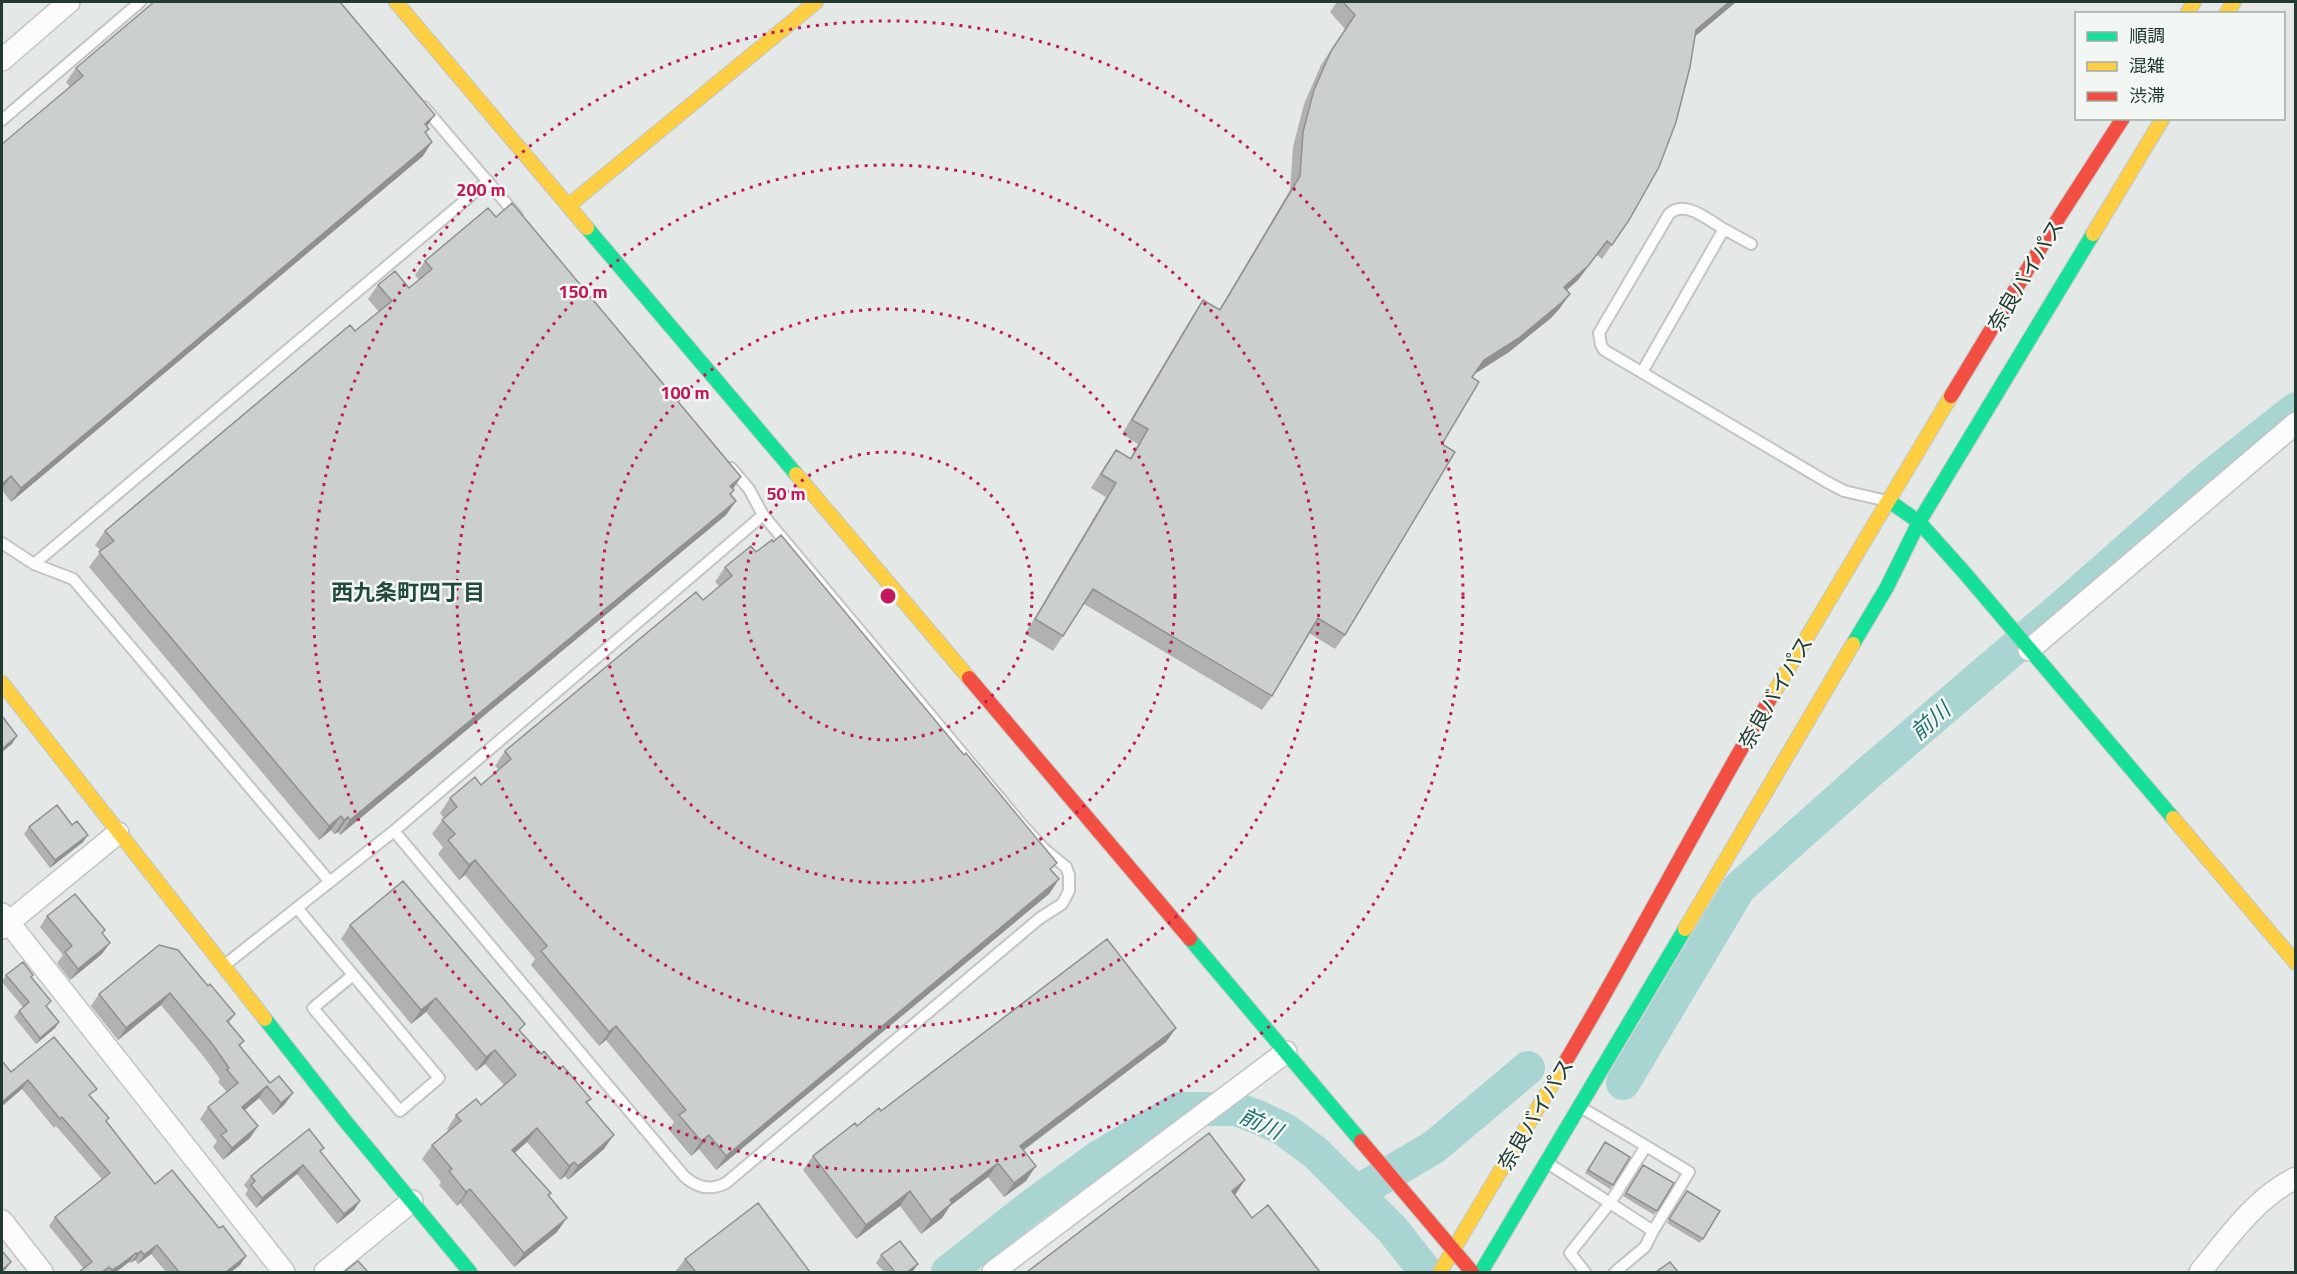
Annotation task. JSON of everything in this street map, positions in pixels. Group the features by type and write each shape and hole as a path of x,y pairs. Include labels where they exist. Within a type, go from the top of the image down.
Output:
{"main road":[{"path":"396,2 1472,1272"},
{"path":"568,206 816,2"},
{"name":"奈良バイパス","path":"1440,1272 1620,970 1725,775 2061,214 2122,120"},
{"name":"奈良バイパス","path":"1480,1272 1887,587 1919,522 2162,120"},
{"path":"1889,501 1919,522 1963,571 2295,963"},
{"path":"2,683 346,1122 470,1272"}],"street":[{"path":"2,60 69,2"},
{"path":"2029,650 2295,423"},
{"path":"118,833 4,922 284,1272"},
{"path":"993,1272 1286,1052"},
{"path":"2200,1272 2245,1217 2279,1186 2295,1178"},
{"path":"326,1272 412,1201"},
{"path":"2,1221 42,1272"}],"lane":[{"path":"2,120 140,2"},
{"path":"419,100 526,227"},
{"path":"34,564 488,181"},
{"path":"1751,244 1685,208 1674,209 1599,333 1601,345 1604,350 1827,482 1844,491 1889,501"},
{"path":"1642,372 1724,229"},
{"path":"394,831 684,1176 691,1183 707,1189 726,1183 1040,918 1057,909 1069,891 1069,875 1066,867 1045,850 1023,826 763,515 749,489 726,462"},
{"path":"223,966 394,831 763,515"},
{"path":"2,543 34,564 74,579 330,882"},
{"path":"298,909 439,1078 400,1111 314,1008 353,975"},
{"path":"1579,1106 1689,1172 1645,1247 1615,1272"},
{"path":"1585,1272 1570,1253 1610,1203 1646,1146"},
{"path":"1546,1162 1653,1231"}],"building":[{"path":"154,2 340,2 435,115 425,124 429,129 425,132 432,142 21,488 11,476 2,484 2,144 83,76 76,68"},
{"path":"1343,2 1729,2 1696,30 1690,67 1676,122 1659,167 1629,220 1612,245 1607,241 1588,266 1564,287 1570,294 1561,303 1519,338 1484,360 1472,377 1479,382 1442,444 1455,452 1345,635 1318,618 1272,696 1093,589 1063,636 1035,619 1116,483 1101,474 1116,450 1131,459 1148,429 1132,420 1203,300 1220,310 1300,176 1303,132 1314,90 1331,51 1355,15"},
{"path":"512,203 741,477 730,486 734,490 730,494 736,501 350,820 348,817 344,820 341,816 329,826 99,552 114,541 105,531 350,325 355,331 392,301 378,285 395,271 409,288 432,269 425,261 488,208 496,217"},
{"path":"781,535 1057,863 1050,869 1059,879 726,1156 709,1135 701,1141 679,1115 686,1110 616,1026 609,1032 541,951 547,946 475,860 469,865 448,840 455,834 442,820 457,807 450,798 475,777 481,785 511,759 505,751 696,592 703,600 732,576 725,567 751,546 756,552"},
{"path":"2,716 17,736 2,749"},
{"path":"57,805 72,825 77,821 88,835 55,860 29,827"},
{"path":"403,881 525,1024 519,1030 541,1054 544,1051 559,1069 563,1066 591,1099 586,1102 614,1135 578,1166 574,1162 569,1166 537,1128 512,1150 551,1193 548,1195 567,1218 524,1253 470,1189 466,1192 449,1171 452,1169 432,1145 461,1121 456,1115 476,1099 481,1105 516,1075 495,1050 486,1057 436,998 421,1010 350,925"},
{"path":"75,894 105,930 102,933 110,943 78,969 65,952 72,946 47,916"},
{"path":"1107,939 1176,1028 1020,1146 1036,1166 1014,1183 998,1163 950,1200 952,1203 931,1220 910,1191 866,1225 813,1156 855,1123 857,1126 879,1108 881,1111"},
{"path":"159,945 178,950 208,986 210,984 235,1014 227,1021 244,1041 239,1045 270,1083 279,1076 293,1093 281,1103 267,1086 242,1107 258,1126 232,1148 221,1135 227,1131 208,1107 238,1083 227,1070 229,1068 213,1045 170,993 126,1028 99,994"},
{"path":"23,962 33,975 31,977 51,1001 46,1006 59,1022 40,1038 19,1011 29,1002 6,975"},
{"path":"54,1037 97,1089 89,1095 109,1118 106,1121 155,1184 172,1170 219,1228 223,1226 246,1256 226,1272 179,1272 157,1245 144,1255 141,1251 136,1253 112,1270 109,1267 102,1272 79,1272 92,1262 55,1217 110,1173 28,1080 2,1102 2,1061 11,1072"},
{"path":"309,1129 324,1148 320,1151 360,1201 344,1214 303,1165 262,1198 251,1185 255,1181 251,1176"},
{"path":"1209,1133 1245,1180 1232,1191 1252,1218 1268,1205 1320,1272 1027,1272"},
{"path":"1605,1142 1630,1157 1613,1185 1588,1170"},
{"path":"1643,1165 1674,1183 1657,1211 1626,1193"},
{"path":"1687,1191 1720,1211 1703,1239 1669,1219"},
{"path":"758,1203 810,1272 696,1272 685,1259"},
{"path":"900,1241 918,1264 907,1272 895,1272 881,1255"},
{"path":"2,1251 11,1262 2,1270"},
{"path":"358,1261 368,1272 344,1272"},
{"path":"1670,1262 1678,1272 1656,1272"}],"waterway":[{"name":"前川","path":"1623,1083 1739,888 2211,476 2296,409"},
{"name":"前川","path":"1361,1190 1434,1147 1528,1068"},
{"name":"前川","path":"948,1272 1029,1208 1099,1157 1179,1109 1236,1109 1285,1130 1316,1153 1392,1229 1426,1272"}],"traffic: fast":[{"path":"587,228 796,474"},
{"path":"1853,644 1887,587 1919,522 2093,234"},
{"path":"1889,501 1919,522 1963,571 2173,818"},
{"path":"1481,1272 1685,929"},
{"path":"1190,939 1361,1141"},
{"path":"265,1019 346,1122 470,1272"}],"traffic: slow":[{"path":"396,2 587,228"},
{"path":"568,206 816,2"},
{"path":"2188,12 2194,2"},
{"path":"2227,12 2234,2"},
{"path":"2093,234 2162,120"},
{"path":"1770,699 1951,396"},
{"path":"796,474 969,678"},
{"path":"1685,929 1853,644"},
{"path":"2,683 265,1019"},
{"path":"2173,818 2296,963"},
{"path":"1440,1272 1567,1059"}],"traffic: jam":[{"path":"1951,396 2061,214 2122,120"},
{"path":"969,678 1190,939"},
{"path":"1567,1059 1770,699"},
{"path":"1361,1141 1472,1272"}],"district":[{"name":"西九条町四丁目","path":"408,592"}]}
